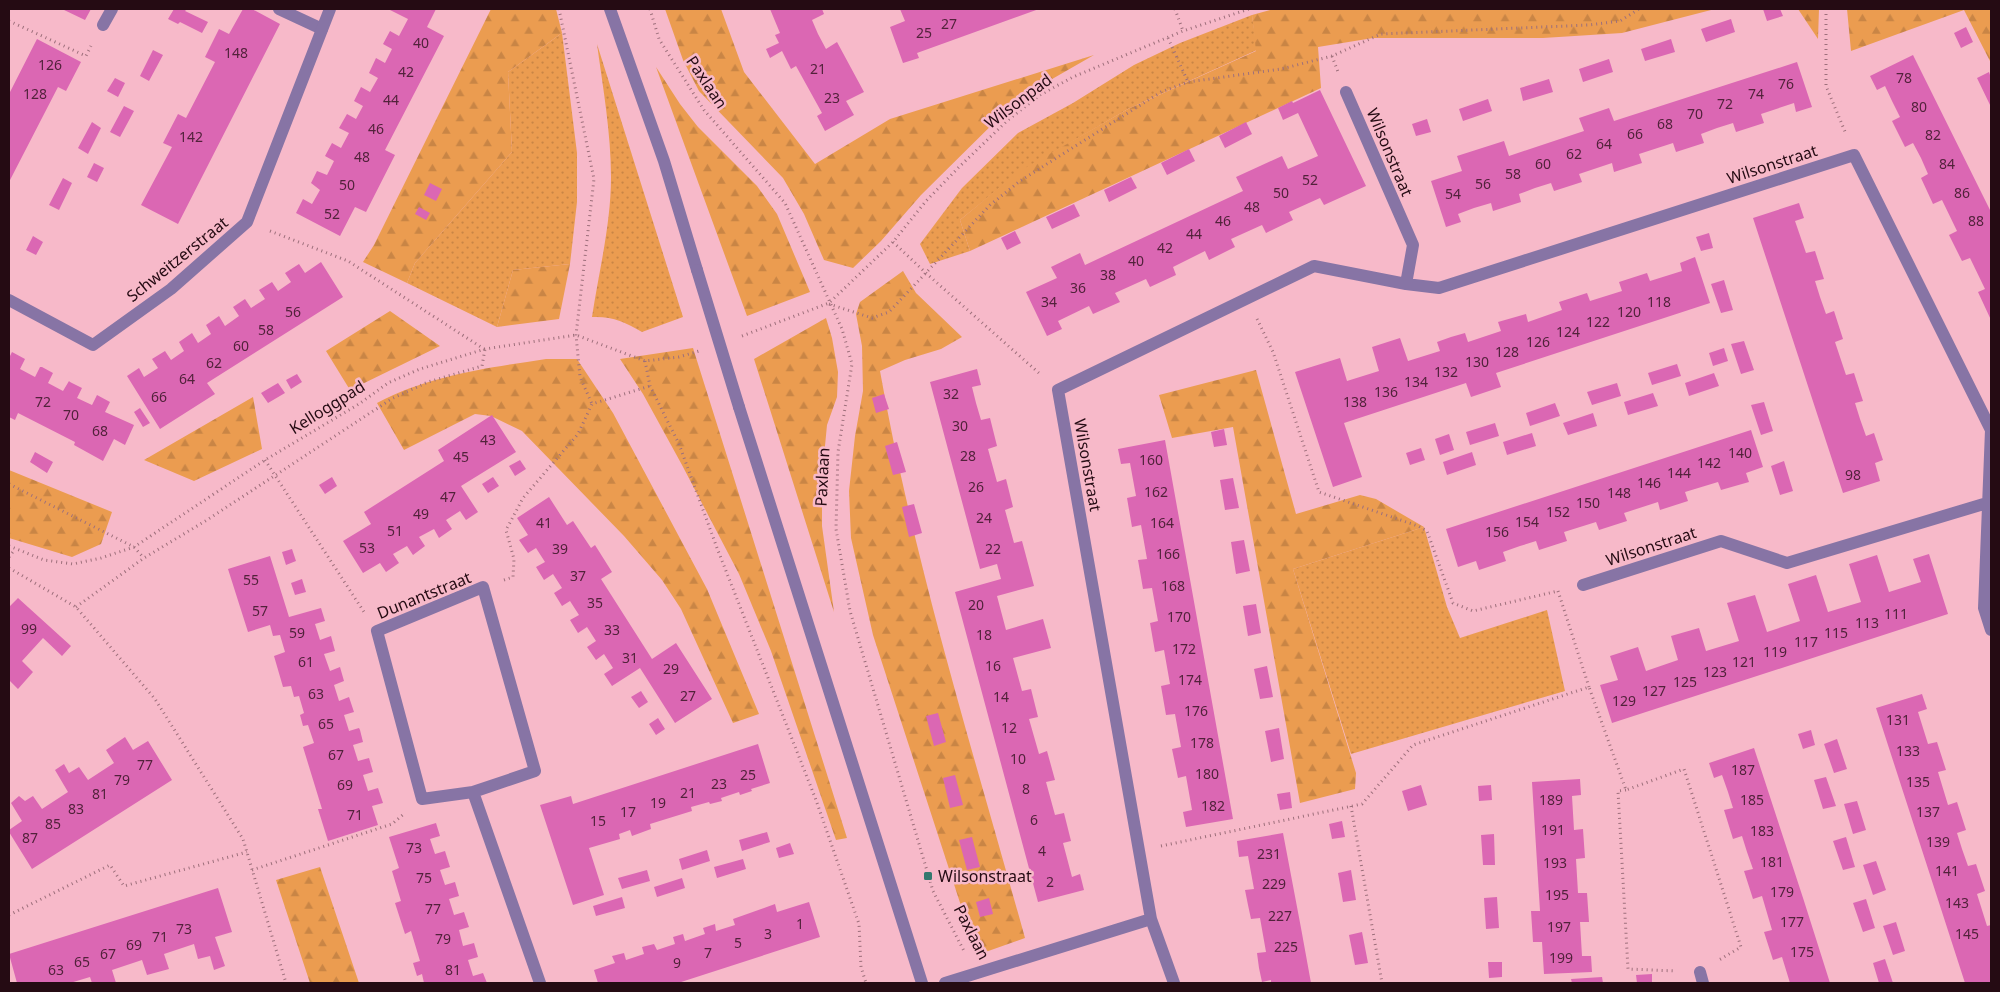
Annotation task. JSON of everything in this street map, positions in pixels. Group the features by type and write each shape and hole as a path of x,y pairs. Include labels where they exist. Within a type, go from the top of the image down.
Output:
{"street":[{"path":"102,26 112,9"},
{"path":"279,9 322,29"},
{"name":"Schweitzerstraat","path":"9,300 92,345 171,289 247,222 330,9"},
{"path":"610,9 664,161 739,407 922,983"},
{"name":"Wilsonstraat","path":"1346,92 1413,245 1406,284"},
{"path":"1854,155 1991,430 1984,608 1991,630"},
{"name":"Wilsonstraat","path":"1174,983 1151,919 1058,390 1314,266 1406,284 1439,288 1854,155"},
{"name":"Wilsonstraat","path":"1583,585 1721,541 1787,563 1987,503"},
{"name":"Dunantstraat","path":"483,588 535,771 473,792 422,799 377,631 483,588"},
{"path":"473,792 540,983"},
{"path":"945,983 1151,919"}],"path":[{"path":"560,9 594,179 576,335 580,377 592,404"},
{"name":"Paxlaan","path":"650,9 659,39 704,110 785,203 842,329 852,364 838,452 836,529 850,611 933,892 975,974"},
{"path":"1175,9 1183,31"},
{"name":"Wilsonpad","path":"736,339 829,303 893,242 926,201 959,168 1008,120 1040,95 1073,77 1183,31 1249,9"},
{"path":"829,303 872,318 889,312 927,274 990,205 1020,181 1161,92 1188,82 1281,69 1332,56 1381,34 1589,25 1620,21 1640,9"},
{"path":"1826,9 1826,86 1854,155"},
{"path":"9,21 86,56 102,26"},
{"path":"1168,38 1188,82"},
{"path":"76,607 144,558 275,476 393,398 428,382 482,366 485,349 348,262 247,222"},
{"path":"893,242 1058,390"},
{"path":"1246,298 1273,352 1319,492 1418,526 1427,531 1453,603 1473,611 1583,585"},
{"name":"Kelloggpad","path":"9,546 44,560 73,564 101,558 134,547 265,460 359,404 388,383 420,369 485,349 576,335 645,361 679,358 707,348"},
{"path":"645,361 650,386 679,444 717,548 816,800 859,924 861,966 866,983"},
{"path":"483,588 513,577 514,560 506,530 523,498 578,434 592,404 650,386"},
{"path":"265,460 377,631"},
{"path":"9,484 134,547 144,558"},
{"path":"9,556 16,549"},
{"path":"9,568 76,607 155,699 243,839 286,983"},
{"path":"1558,591 1589,687 1626,790"},
{"path":"1140,850 1362,804 1413,745 1589,687"},
{"path":"1684,770 1741,947 1701,978 1628,969 1618,791 1684,770"},
{"path":"252,870 392,824 422,799"},
{"path":"1351,806 1382,983"},
{"path":"9,915 110,865 124,886 247,852"}],"green space":[{"path":"491,9 556,9 562,33 508,72 512,152 415,263 407,283 363,262 374,245"},
{"path":"665,9 721,9 744,72 815,164 890,119 1094,55 1019,98 921,195 881,241 853,268 824,260 804,214 783,178 699,91 683,60"},
{"path":"1274,9 1715,9 1622,33 1543,38 1373,38 1318,47 1321,88 970,251 960,220 1018,172 1128,109 1256,51 1252,15"},
{"path":"1798,9 1819,9 1818,39"},
{"path":"1847,9 1991,9 1991,63 1964,10 1851,51"},
{"path":"1252,15 1257,50 1128,109 1018,173 960,220 970,251 930,264 920,244 962,188 1018,133 1073,103 1134,65 1180,43"},
{"path":"562,33 577,153 577,202 570,264 513,270 497,327 407,283 415,263 512,152 508,72"},
{"path":"597,44 683,317 642,332 618,320 592,317 607,230 611,177 608,127"},
{"path":"656,67 680,104 698,127 757,186 777,214 810,292 747,316"},
{"path":"570,264 559,319 497,327 513,270"},
{"path":"903,271 916,293 962,337 941,349 905,360 880,371 894,443 927,585 1025,938 977,955 873,635 851,538 849,491 855,436 863,391 862,346 856,314 860,302"},
{"path":"390,311 440,346 350,390 326,351"},
{"path":"826,318 832,338 838,372 837,397 827,425 822,477 822,526 834,612 754,359"},
{"path":"693,348 847,838 836,840 771,651 739,574 643,394 620,359"},
{"path":"546,359 577,359 613,413 707,589 759,714 733,723 681,609 662,580 624,536 522,431 491,416 475,414 404,450 377,403 397,393 438,379 481,369"},
{"path":"1256,370 1296,514 1360,495 1376,499 1424,527 1293,569 1356,773 1355,789 1300,803 1233,427 1172,438 1159,395"},
{"path":"253,397 262,449 194,481 144,460"},
{"path":"9,470 112,512 101,544 72,557 9,538"},
{"path":"1424,527 1447,607 1460,638 1547,610 1565,691 1351,754 1293,569"},
{"path":"320,867 359,983 310,983 276,880"}],"building":[{"path":"62,9 91,9 85,20"},
{"path":"174,9 187,9 185,11 208,22 202,33 180,22 178,24 168,19"},
{"path":"243,9 252,9 280,24 178,224 141,205 172,147 163,143 178,114 186,118 215,62 205,57 219,29 229,34"},
{"path":"388,9 436,9 427,27 444,36 385,150 395,155 366,212 355,207 340,236 296,213 303,199 312,204 320,190 311,183 317,171 327,175 334,161 325,156 332,143 341,148 349,133 339,128 347,114 356,119 363,106 354,101 361,87 370,92 378,78 369,73 376,58 385,63 392,49 383,44 390,31 399,36 408,19"},
{"path":"770,9 822,9 824,14 812,20 818,34 826,49 837,42 864,92 846,101 854,115 825,131 817,116 822,113 796,66 791,69 782,51 770,58 766,49 779,43 775,35 780,33"},
{"path":"900,9 1039,9 917,53 919,58 903,63 890,27 905,21"},
{"path":"1763,9 1780,9 1783,16 1767,21"},
{"path":"1731,19 1735,32 1706,42 1701,29"},
{"path":"1966,27 1973,42 1961,48 1954,33"},
{"path":"37,39 81,62 66,91 58,87 9,182 9,94"},
{"path":"1671,39 1675,52 1645,61 1641,49"},
{"path":"153,50 163,55 149,81 140,76"},
{"path":"1913,55 1991,212 1991,320 1978,292 1985,289 1970,258 1962,261 1949,235 1957,231 1942,200 1933,204 1921,178 1928,174 1921,158 1913,143 1905,147 1892,121 1900,117 1885,86 1877,90 1870,76"},
{"path":"1609,59 1613,72 1583,82 1579,69"},
{"path":"1797,62 1812,107 1796,112 1794,103 1761,114 1764,123 1736,132 1733,123 1717,128 1701,134 1704,143 1676,152 1673,143 1639,154 1642,163 1614,172 1612,163 1579,174 1582,182 1554,191 1551,183 1535,188 1519,194 1521,202 1493,211 1491,203 1474,208 1458,214 1461,222 1446,227 1431,181 1462,171 1457,156 1504,141 1509,156 1584,131 1579,118 1609,108 1614,121"},
{"path":"1989,72 1991,78 1991,107 1977,78"},
{"path":"115,78 125,83 118,97 107,91"},
{"path":"1549,79 1553,92 1523,101 1520,88"},
{"path":"1320,90 1366,186 1324,205 1320,198 1289,212 1293,220 1266,233 1262,225 1231,239 1235,247 1209,260 1205,251 1173,267 1176,275 1150,287 1146,279 1115,293 1120,302 1093,314 1089,306 1058,321 1062,329 1047,336 1026,292 1057,278 1051,267 1080,253 1085,265 1243,191 1236,177 1282,156 1288,169 1318,156 1298,113 1283,120 1278,108"},
{"path":"1488,99 1492,111 1463,121 1459,109"},
{"path":"124,106 134,111 120,137 110,132"},
{"path":"1427,119 1431,132 1416,136 1412,124"},
{"path":"92,122 101,128 88,154 78,148"},
{"path":"1246,122 1252,134 1225,148 1219,136"},
{"path":"1189,149 1195,161 1167,175 1161,163"},
{"path":"94,163 104,168 97,182 87,177"},
{"path":"1131,177 1137,188 1109,202 1104,190"},
{"path":"63,178 72,183 59,210 49,205"},
{"path":"430,183 442,189 436,201 424,195"},
{"path":"1799,203 1804,218 1795,221 1806,253 1815,251 1824,279 1815,281 1820,297 1826,314 1834,311 1843,339 1835,342 1846,375 1854,373 1863,401 1855,403 1860,419 1866,436 1874,433 1883,460 1875,463 1880,481 1843,493 1753,218"},
{"path":"1074,204 1080,216 1052,229 1046,217"},
{"path":"419,207 430,213 426,220 415,214"},
{"path":"1015,231 1021,243 1007,250 1001,238"},
{"path":"1709,233 1713,248 1701,251 1696,237"},
{"path":"33,236 43,242 36,255 26,250"},
{"path":"1695,257 1710,303 1496,373 1501,387 1471,397 1466,383 1344,423 1362,477 1333,487 1295,372 1340,358 1347,381 1379,371 1372,347 1400,338 1408,361 1440,351 1437,342 1451,337 1465,333 1468,342 1501,331 1498,322 1526,314 1528,322 1562,310 1559,302 1587,293 1590,301 1622,291 1619,282 1647,273 1650,281 1682,271 1680,263"},
{"path":"321,262 343,297 207,383 215,394 160,429 127,376 139,368 144,377 158,368 152,359 165,351 171,360 184,351 179,342 192,333 198,343 211,334 206,325 219,316 225,326 239,316 233,307 245,299 251,308 265,299 259,290 272,282 278,291 291,282 285,273 299,264 305,273"},
{"path":"1724,280 1733,310 1721,313 1711,284"},
{"path":"1744,341 1754,370 1741,374 1731,344"},
{"path":"1724,348 1728,361 1713,366 1709,353"},
{"path":"12,352 25,359 20,369 35,377 40,367 42,367 53,373 48,383 63,391 69,381 82,388 77,398 92,405 97,395 110,402 105,412 134,425 125,445 114,439 103,461 74,445 75,442 18,413 15,420 9,417 9,358"},
{"path":"1677,364 1681,376 1652,385 1648,373"},
{"path":"977,369 981,385 972,387 976,403 981,420 990,418 997,446 988,449 997,482 1006,479 1013,507 1005,510 1014,543 1022,541 1034,586 997,596 1006,630 1043,619 1051,648 1013,658 1022,691 1031,689 1038,717 1029,719 1039,754 1047,751 1055,780 1046,782 1055,815 1064,813 1071,841 1063,843 1072,877 1080,874 1084,890 1038,902 955,592 1001,579 997,564 980,569 930,382"},
{"path":"1714,373 1719,386 1689,396 1685,383"},
{"path":"297,374 302,382 291,389 286,380"},
{"path":"278,383 285,393 268,403 261,393"},
{"path":"1617,383 1621,396 1592,405 1587,392"},
{"path":"1653,393 1658,406 1628,415 1624,402"},
{"path":"884,394 889,409 876,413 872,398"},
{"path":"1764,402 1773,431 1761,435 1751,405"},
{"path":"1555,403 1560,416 1530,426 1526,413"},
{"path":"140,408 150,423 143,427 134,412"},
{"path":"1593,413 1597,426 1568,435 1563,423"},
{"path":"492,415 516,452 461,486 478,512 466,520 460,511 446,520 452,529 439,538 434,529 419,537 425,546 413,555 407,546 393,554 399,563 386,572 380,563 363,573 343,541 371,524 364,512 444,461 438,450"},
{"path":"1495,423 1499,436 1470,445 1466,432"},
{"path":"1224,429 1227,445 1214,447 1211,432"},
{"path":"1751,430 1763,467 1746,473 1749,482 1721,490 1718,482 1685,492 1688,501 1660,510 1658,502 1624,513 1627,521 1599,530 1596,522 1564,532 1567,541 1539,550 1536,541 1520,546 1503,552 1506,561 1479,570 1476,561 1458,567 1446,529"},
{"path":"1532,433 1536,446 1507,455 1503,442"},
{"path":"1449,434 1454,450 1440,455 1435,439"},
{"path":"1165,440 1233,819 1186,827 1183,812 1192,810 1186,776 1178,778 1172,749 1181,747 1175,714 1166,715 1161,686 1170,684 1164,650 1155,652 1150,623 1158,621 1152,588 1143,589 1138,560 1147,559 1141,525 1132,527 1127,498 1136,496 1130,463 1121,464 1118,449"},
{"path":"897,442 906,472 893,475 885,446"},
{"path":"1421,448 1425,460 1410,465 1406,453"},
{"path":"35,452 53,462 47,473 30,462"},
{"path":"1472,452 1476,465 1447,475 1443,462"},
{"path":"520,460 526,469 515,476 509,466"},
{"path":"1784,461 1793,491 1780,495 1771,466"},
{"path":"332,477 337,486 325,494 319,485"},
{"path":"493,477 499,486 488,493 482,484"},
{"path":"1233,478 1239,508 1225,510 1220,480"},
{"path":"549,497 567,525 573,521 591,548 595,545 612,572 601,579 652,659 676,643 712,699 675,723 640,668 612,686 604,674 613,668 604,654 596,660 587,647 596,641 587,627 578,633 570,620 579,615 570,601 562,606 554,593 562,588 553,574 544,580 536,567 545,562 536,548 528,553 519,540 528,535 517,518"},
{"path":"914,504 922,533 909,537 902,507"},
{"path":"1244,540 1250,571 1236,574 1231,542"},
{"path":"292,549 296,561 286,565 282,552"},
{"path":"1929,554 1948,614 1612,723 1600,685 1618,680 1610,656 1638,647 1646,671 1678,660 1671,636 1699,628 1706,651 1739,641 1727,603 1755,595 1767,632 1800,621 1788,584 1816,575 1828,612 1861,602 1849,564 1877,555 1889,592 1921,582 1913,559"},
{"path":"270,556 289,617 321,608 325,621 315,624 320,640 331,636 335,651 324,654 330,671 340,667 344,681 334,685 339,701 349,697 354,712 344,715 349,731 359,728 360,730 363,742 353,745 358,761 369,758 373,772 363,775 368,791 378,788 383,803 372,806 378,825 328,841 318,809 322,809 303,747 314,743 308,725 303,726 300,715 304,713 299,696 294,697 291,686 283,687 274,656 285,652 280,635 273,636 270,625 248,632 228,569"},
{"path":"302,579 306,592 295,595 291,583"},
{"path":"18,598 71,646 62,656 43,638 22,661 33,672 18,689 9,680 9,607"},
{"path":"1256,604 1261,633 1248,636 1243,606"},
{"path":"1267,666 1273,697 1260,699 1254,669"},
{"path":"641,691 648,702 639,708 631,697"},
{"path":"1922,694 1927,709 1918,712 1928,744 1937,742 1946,770 1938,772 1948,805 1957,802 1966,830 1957,833 1962,849 1968,866 1976,864 1985,891 1977,894 1987,926 1991,925 1991,983 1965,983 1876,708"},
{"path":"938,713 946,742 934,746 926,716"},
{"path":"658,718 665,729 656,735 649,724"},
{"path":"1279,728 1284,759 1271,762 1265,731"},
{"path":"1811,730 1815,745 1803,749 1798,734"},
{"path":"125,737 133,750 148,741 172,780 32,869 9,832 9,830 22,821 11,803 19,796 25,801 33,796 42,809 68,792 55,770 64,764 69,773 79,767 88,780 114,763 106,750"},
{"path":"1837,739 1847,769 1834,773 1824,744"},
{"path":"758,744 770,783 740,795 739,792 721,798 722,801 691,807 692,811 650,824 651,829 632,836 630,830 619,834 620,839 589,848 604,895 573,905 540,805 571,796 573,804"},
{"path":"1754,748 1830,983 1790,983 1782,957 1773,960 1764,932 1772,930 1762,896 1753,899 1744,871 1753,869 1742,836 1733,839 1724,810 1733,808 1728,792 1722,775 1714,778 1709,763"},
{"path":"955,775 963,805 950,808 943,778"},
{"path":"1826,777 1836,806 1823,809 1814,780"},
{"path":"1580,779 1581,795 1572,796 1574,830 1583,829 1585,858 1576,859 1578,893 1587,893 1589,922 1580,922 1582,956 1591,956 1592,972 1544,974 1542,942 1533,942 1531,911 1540,911 1532,782"},
{"path":"1421,785 1427,805 1408,811 1402,791"},
{"path":"1491,785 1492,800 1479,801 1478,786"},
{"path":"1290,792 1292,808 1280,810 1277,794"},
{"path":"1857,801 1866,830 1853,834 1844,804"},
{"path":"1342,821 1345,837 1332,839 1329,824"},
{"path":"436,823 440,836 430,839 435,854 445,851 450,867 440,870 445,885 455,882 459,896 449,899 454,915 464,912 469,927 459,930 463,946 474,943 478,957 468,960 473,976 483,973 487,983 424,983 422,974 417,976 413,963 420,961 411,931 405,934 395,903 401,901 392,871 399,868 389,837"},
{"path":"767,832 770,842 742,851 739,840"},
{"path":"1283,833 1311,983 1271,983 1271,980 1262,982 1259,968 1257,953 1266,952 1260,918 1251,919 1245,890 1254,889 1248,856 1239,857 1237,841"},
{"path":"1494,834 1495,865 1483,865 1481,835"},
{"path":"972,837 980,867 967,870 959,840"},
{"path":"1846,837 1855,867 1843,870 1833,841"},
{"path":"790,843 794,854 779,858 776,848"},
{"path":"707,850 710,861 682,870 679,859"},
{"path":"743,859 746,869 717,878 714,867"},
{"path":"1876,861 1886,890 1873,895 1863,865"},
{"path":"647,870 650,881 622,889 618,878"},
{"path":"1351,870 1356,900 1343,902 1338,873"},
{"path":"682,878 685,888 657,897 654,887"},
{"path":"218,888 232,932 215,937 225,966 214,970 210,956 198,959 194,944 164,954 169,969 147,975 142,960 112,970 116,983 92,983 90,977 70,983 17,983 9,954"},
{"path":"622,897 625,908 596,916 593,906"},
{"path":"1497,897 1499,928 1486,929 1484,898"},
{"path":"989,898 993,914 980,917 976,902"},
{"path":"1866,899 1875,928 1863,932 1853,903"},
{"path":"809,902 820,937 678,983 598,983 594,970 615,963 612,956 624,953 626,960 644,954 642,947 654,944 657,950 675,944 673,937 683,934 685,941 705,934 703,928 715,924 716,931 735,925 733,919 775,904 777,912"},
{"path":"1896,922 1905,951 1893,955 1883,926"},
{"path":"1362,932 1368,963 1355,965 1349,935"},
{"path":"1885,959 1893,983 1879,983 1873,963"},
{"path":"1488,962 1502,962 1502,977 1489,978"},
{"path":"1652,974 1652,983 1637,983 1636,975"},
{"path":"1602,977 1603,983 1572,983 1571,979"}],"place":[{"name":"Wilsonstraat","path":"928,876"}]}
